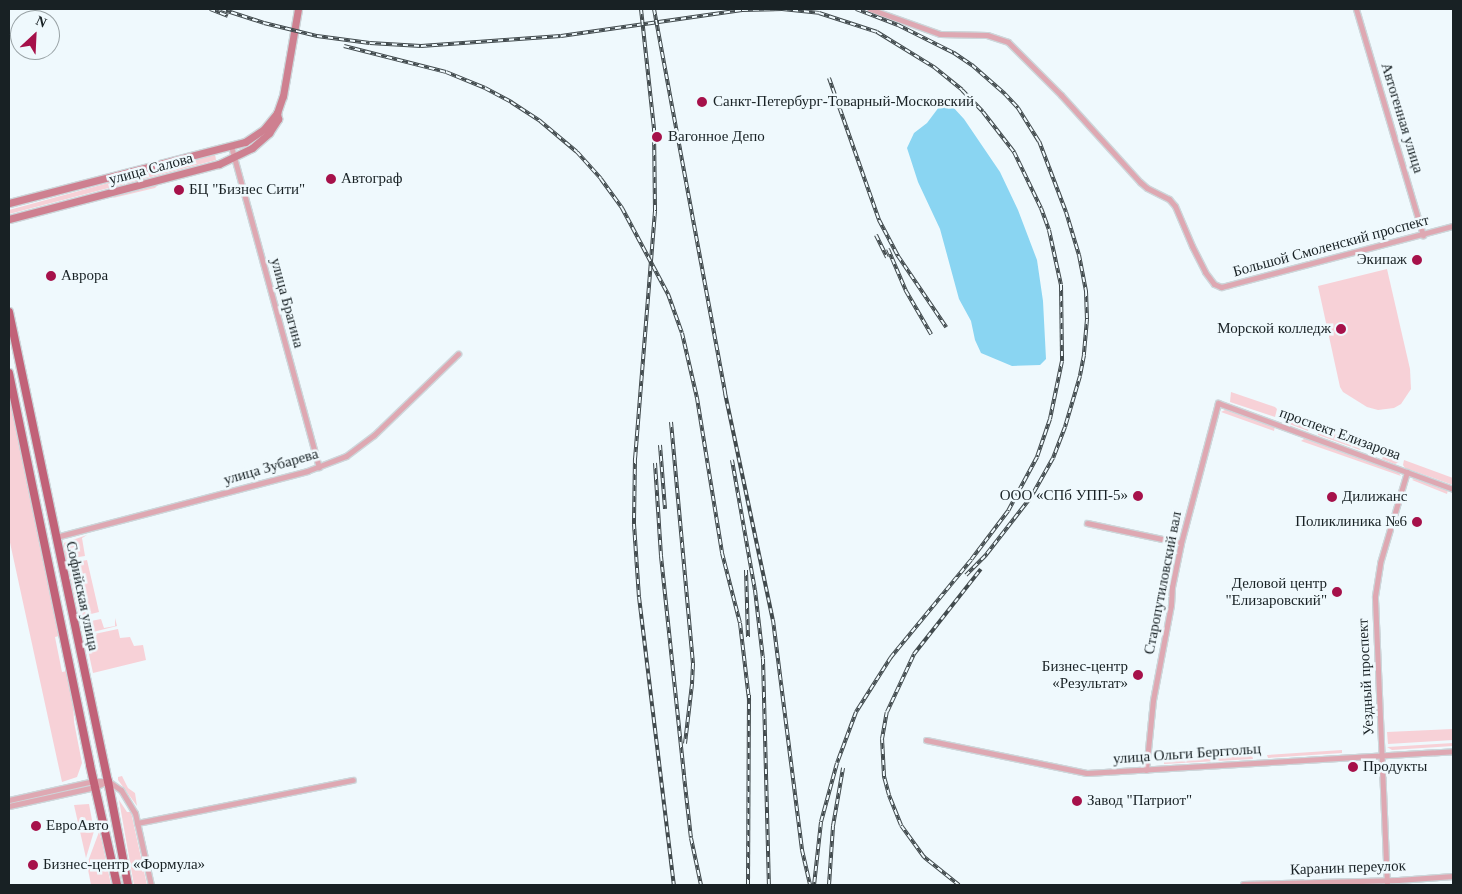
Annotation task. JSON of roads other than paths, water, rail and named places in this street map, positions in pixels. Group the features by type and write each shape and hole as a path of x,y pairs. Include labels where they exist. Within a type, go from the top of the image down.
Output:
{"main road":[{"name":"Софийская улица","path":"9,312 55,538 108,781 128,885"},
{"name":"Софийская улица","path":"9,372 94,784 117,885"}],"street":[{"name":"улица Салова","path":"9,219 173,178 234,158 265,138 278,119 277,113 282,96 298,9"},
{"name":"Большой Смоленский проспект","path":"870,9 940,34 987,35 1008,42 1061,95 1140,182 1147,188 1162,194 1175,206 1205,272 1214,284 1221,287 1453,226"},
{"name":"Автогенная улица","path":"1356,9 1423,235"},
{"name":"улица Салова","path":"9,203 231,146 256,136 277,113"},
{"name":"улица Брагина","path":"231,146 319,466"},
{"name":"улица Зубарева","path":"55,538 319,466 358,449 458,354"},
{"name":"проспект Елизарова","path":"1218,403 1453,489"},
{"name":"Старопутиловский вал","path":"1146,770 1153,700 1181,543 1218,403"},
{"name":"Уездный проспект","path":"1387,883 1375,596 1380,563 1407,472"},
{"path":"1087,523 1181,543"},
{"name":"улица Ольги Берггольц","path":"926,740 1077,772 1146,770 1453,751"},
{"path":"138,824 353,780"},
{"path":"9,800 108,781 125,796 135,813 151,885"},
{"path":"9,806 94,784"},
{"name":"Каранин переулок","path":"1243,884 1387,883 1453,876"}],"water":[{"path":"942,103 952,106 964,119 1000,172 1018,210 1037,260 1043,301 1046,359 1040,365 1012,366 981,353 975,340 971,321 959,299 940,229 918,182 907,148 914,133 927,123"}],"railway":[{"path":"210,9 228,16"},
{"path":"221,9 264,23 317,36 370,43 421,46 561,36 742,10 782,9 819,13 877,32 934,67 962,90 983,112 1014,152 1041,208 1049,230 1061,285 1062,361 1050,419 1037,457 1008,511 971,560 891,657 856,712 837,763 821,822 814,885"},
{"path":"641,9 654,128 655,211 635,458 634,524 639,597 674,885"},
{"path":"654,9 725,393 773,620 802,850 810,885"},
{"path":"856,9 898,25 954,53 972,65 1018,108 1039,141 1066,212 1079,255 1086,291 1087,319 1080,376 1065,427 1053,458 1031,497 985,556 966,575"},
{"path":"344,46 446,72 485,88 511,102 540,121 577,152 601,179 622,208 668,294 682,333 697,398 722,553 740,623 749,700"},
{"path":"829,78 879,220 898,256 946,327"},
{"path":"876,235 887,258"},
{"path":"888,249 906,291 931,334"},
{"path":"671,422 693,664 685,744"},
{"path":"660,445 665,509"},
{"path":"732,460 755,590 763,659 769,885"},
{"path":"655,463 661,556 684,776 691,838 701,885"},
{"path":"959,885 924,857 901,825 889,795 884,776 882,739 887,712 914,654 981,569"},
{"path":"746,570 748,637"},
{"path":"748,885 749,695"},
{"path":"829,885 833,826 843,768"}],"place":[{"name":"Санкт-Петербург-Товарный-Московский","path":"702,102"},
{"name":"Вагонное Депо","path":"657,137"},
{"name":"Автограф","path":"331,179"},
{"name":"БЦ \"Бизнес Сити\"","path":"179,190"},
{"name":"Экипаж","path":"1417,260"},
{"name":"Аврора","path":"51,276"},
{"name":"Морской колледж","path":"1341,329"},
{"name":"ООО «СПб УПП-5»","path":"1138,496"},
{"name":"Дилижанс","path":"1332,497"},
{"name":"Поликлиника №6","path":"1417,522"},
{"name":"Деловой центр \"Елизаровский\"","path":"1337,592"},
{"name":"Бизнес-центр «Результат»","path":"1138,675"},
{"name":"Продукты","path":"1353,767"},
{"name":"Завод \"Патриот\"","path":"1077,801"},
{"name":"ЕвроАвто","path":"36,826"},
{"name":"Бизнес-центр «Формула»","path":"33,865"}]}
